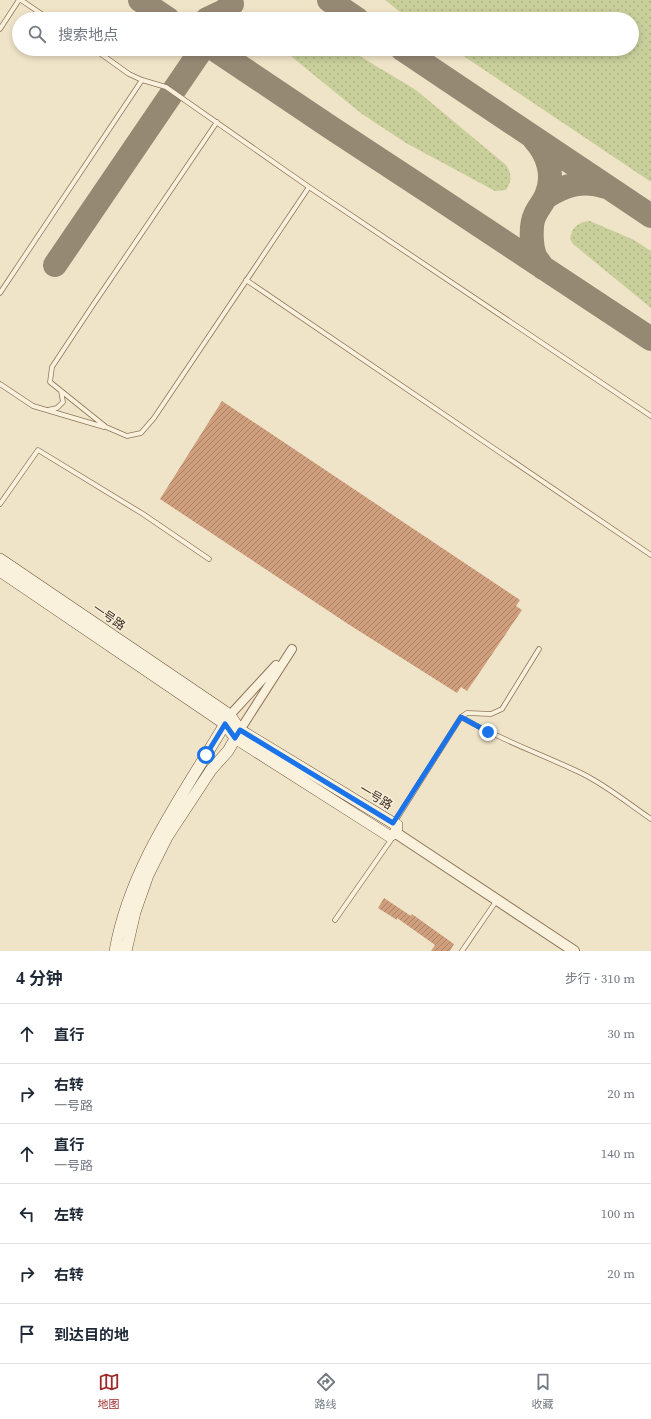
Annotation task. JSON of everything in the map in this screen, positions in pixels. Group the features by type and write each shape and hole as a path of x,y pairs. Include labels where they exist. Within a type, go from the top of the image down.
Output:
{"main road":[{"name":"一号路","path":"0,559 228,719 238,734 395,828"},
{"name":"一号路","path":"0,571 228,719"},
{"path":"115,951 125,910 151,849 228,719"},
{"path":"126,951 135,912 148,874 167,838 211,770 228,752 238,734"}],"street":[{"path":"228,719 292,649 238,734"},
{"path":"395,828 497,900 574,951"}],"lane":[{"path":"0,29 20,0 38,12"},
{"path":"104,56 129,74 142,80 166,87 309,187 651,416"},
{"path":"0,293 142,80"},
{"path":"106,427 50,382 52,367 217,122"},
{"path":"0,384 33,406 106,427 127,436 141,433 154,418 309,187"},
{"path":"246,280 651,555"},
{"path":"48,410 57,408 63,402 61,391"},
{"path":"0,504 38,450 143,514 209,559"},
{"path":"335,920 395,828 461,717 467,713 491,714 502,708 539,649"},
{"path":"461,717 488,732 601,784 651,819"},
{"path":"462,951 497,900"}],"green space":[{"path":"385,0 651,0 651,182 463,56 639,56 639,12 400,12"},
{"path":"291,56 360,56 416,90 506,165 510,178 506,190 495,191 406,143 362,114"},
{"path":"590,221 634,240 651,251 651,308 573,244 570,239 574,228 579,224"}],"building":[{"path":"222,401 520,600 516,606 522,610 467,691 461,687 457,693 348,624 160,499"},
{"path":"384,898 411,916 412,914 454,944 450,951 431,951 435,945 397,918 397,920 378,908"}],"taxiway":[{"path":"140,0 158,12"},
{"path":"329,0 347,12"},
{"path":"222,12 232,4"},
{"path":"55,265 197,56"},
{"path":"224,56 651,339"},
{"path":"412,56 651,216"},
{"path":"534,139 543,151 550,173 549,188 545,199 533,219 532,230 534,254 543,268"},
{"path":"546,197 560,189 575,184 582,183 606,187"}],"route":[{"path":"206,755 225,724 235,738 240,730 393,823 461,717 488,732"}]}
